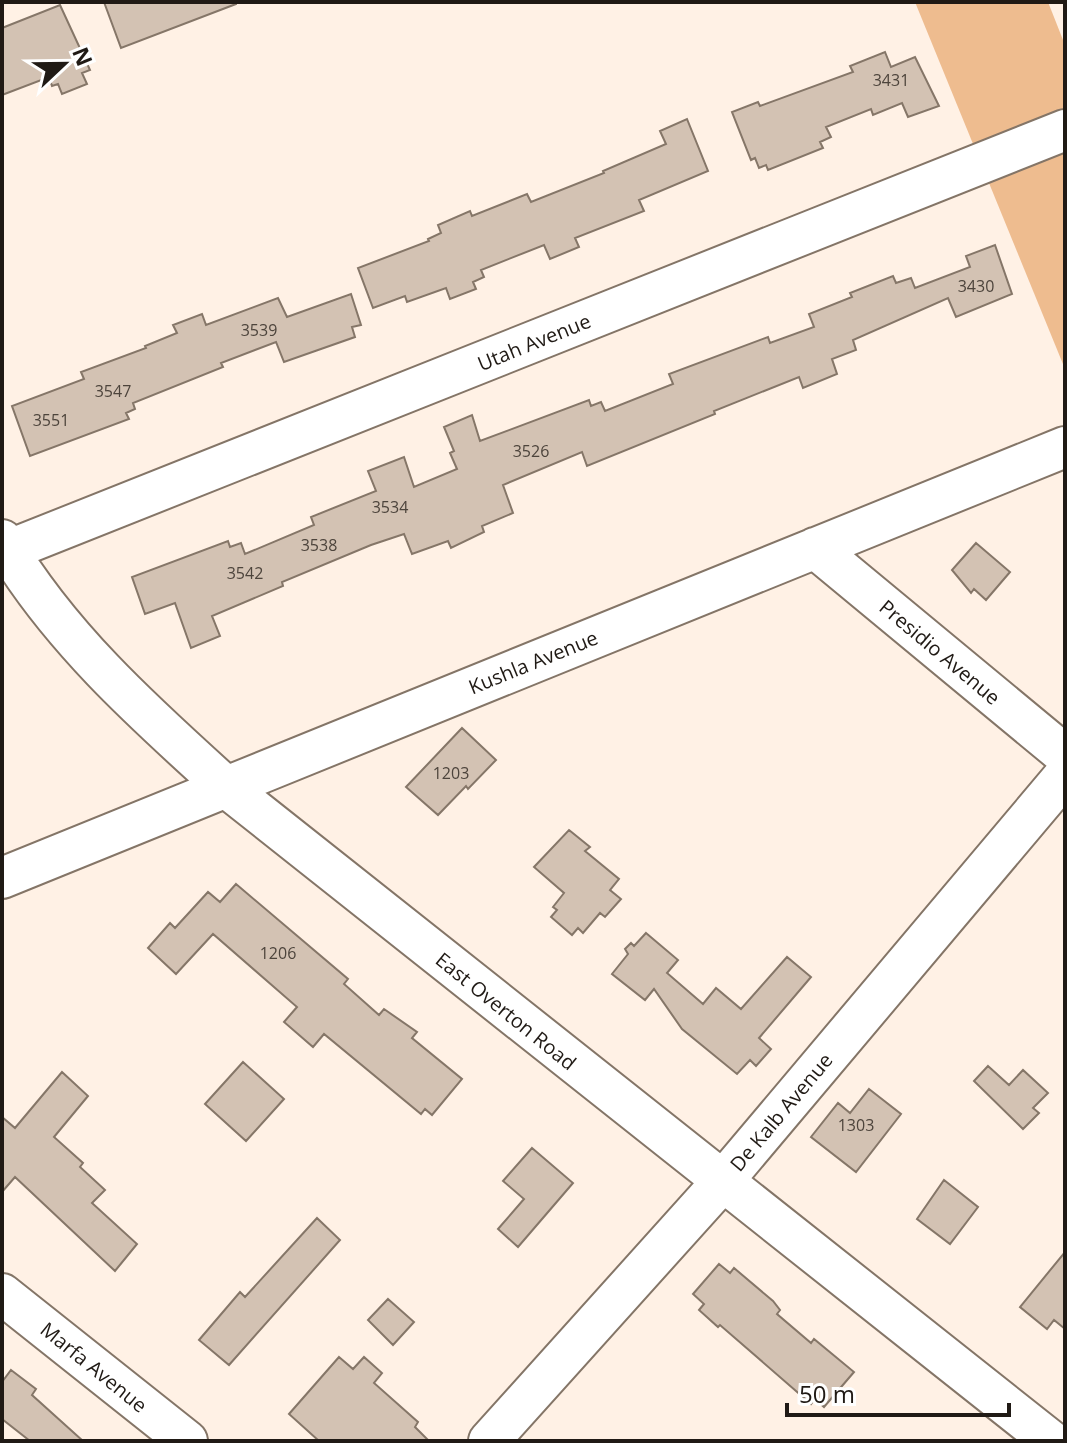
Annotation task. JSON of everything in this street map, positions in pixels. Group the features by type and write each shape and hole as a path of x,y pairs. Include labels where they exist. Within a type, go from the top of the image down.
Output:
{"street":[{"name":"Utah Avenue","path":"4,548 1065,130"},
{"name":"Kushla Avenue","path":"2,878 1065,447"},
{"name":"East Overton Road","path":"4,548 71,637 152,720 226,787 1051,1441"},
{"name":"Presidio Avenue","path":"815,548 1065,755"},
{"name":"De Kalb Avenue","path":"489,1441 722,1182 1065,775"},
{"name":"Marfa Avenue","path":"2,1294 187,1441"}],"shaded area":[{"path":"915,2 1048,2 1065,45 1065,369"}],"building":[{"path":"104,2 236,2 236,4 121,48"},
{"path":"60,5 90,70 82,73 87,84 62,94 58,84 52,86 49,77 2,95 2,28"},
{"path":"885,52 891,67 915,57 939,106 908,117 902,103 873,115 871,109 826,127 831,137 820,142 823,148 768,170 766,165 759,168 755,158 751,160 732,112 758,102 760,106 853,72 850,66"},
{"path":"687,119 708,171 639,200 644,211 575,238 579,247 550,259 544,245 481,270 484,277 473,282 476,289 450,299 446,288 407,302 405,296 373,308 358,268 429,241 441,233 438,225 470,211 472,216 527,194 531,202 604,173 666,144 660,131"},
{"path":"995,245 1012,294 956,317 948,298 853,340 856,350 832,359 837,374 803,388 799,377 587,466 582,452 503,485 513,513 482,526 484,532 451,548 448,541 412,554 404,534 371,545 282,582 283,586 212,616 220,636 191,648 175,603 145,614 132,577 228,541 230,547 241,543 245,554 314,525 311,517 376,491 368,471 404,457 414,487 457,469 450,453 454,451 444,427 472,415 480,441 589,400 591,406 601,402 605,411 673,384 669,374 768,337 770,343 814,327 809,314 852,297 850,293 893,276 896,283 911,278 915,288 970,267 966,256"},
{"path":"351,294 361,325 352,327 355,337 284,362 276,342 133,403 135,409 126,413 129,419 30,456 12,406 84,379 81,372 146,348 177,333 173,325 202,314 206,325 278,298 287,317"},
{"path":"976,543 1010,572 986,600 974,589 971,593 952,570"},
{"path":"462,728 496,760 438,815 406,787"},
{"path":"569,830 590,847 585,851 619,879 610,890 621,899 605,917 600,913 583,933 578,928 572,935 551,917 557,910 553,907 564,893 534,867"},
{"path":"236,884 348,979 344,984 379,1015 384,1009 417,1032 412,1038 462,1079 432,1115 425,1109 421,1114 324,1034 313,1047 284,1022 297,1007 213,934 176,974 148,948 170,923 175,928 208,892 220,902"},
{"path":"646,933 678,960 667,973 703,1004 716,988 741,1009 787,957 811,977 759,1038 771,1049 756,1066 750,1060 737,1074 682,1029 654,989 645,1000 612,974 628,954 625,949 631,943 634,946"},
{"path":"243,1062 284,1099 246,1141 205,1104"},
{"path":"988,1066 1009,1085 1023,1070 1048,1093 1033,1108 1039,1113 1023,1129 974,1081"},
{"path":"62,1072 88,1096 54,1137 83,1163 80,1167 105,1190 92,1203 137,1244 115,1271 15,1177 2,1192 2,1117 15,1128"},
{"path":"869,1089 901,1114 856,1172 811,1137 838,1103 850,1113"},
{"path":"532,1148 573,1183 518,1247 498,1229 524,1199 503,1181"},
{"path":"944,1180 978,1207 950,1244 917,1219"},
{"path":"317,1218 340,1240 229,1365 199,1340 240,1292 245,1297"},
{"path":"1065,1252 1065,1329 1054,1320 1047,1329 1020,1307"},
{"path":"719,1264 730,1273 734,1268 773,1301 780,1310 777,1314 811,1343 814,1339 854,1372 824,1407 815,1399 811,1404 699,1310 704,1304 693,1294"},
{"path":"388,1299 414,1322 393,1345 368,1320"},
{"path":"339,1357 353,1369 364,1357 382,1373 374,1383 418,1422 415,1427 429,1441 319,1441 289,1414"},
{"path":"11,1370 36,1389 32,1395 83,1441 30,1441 2,1419 2,1382"}]}
